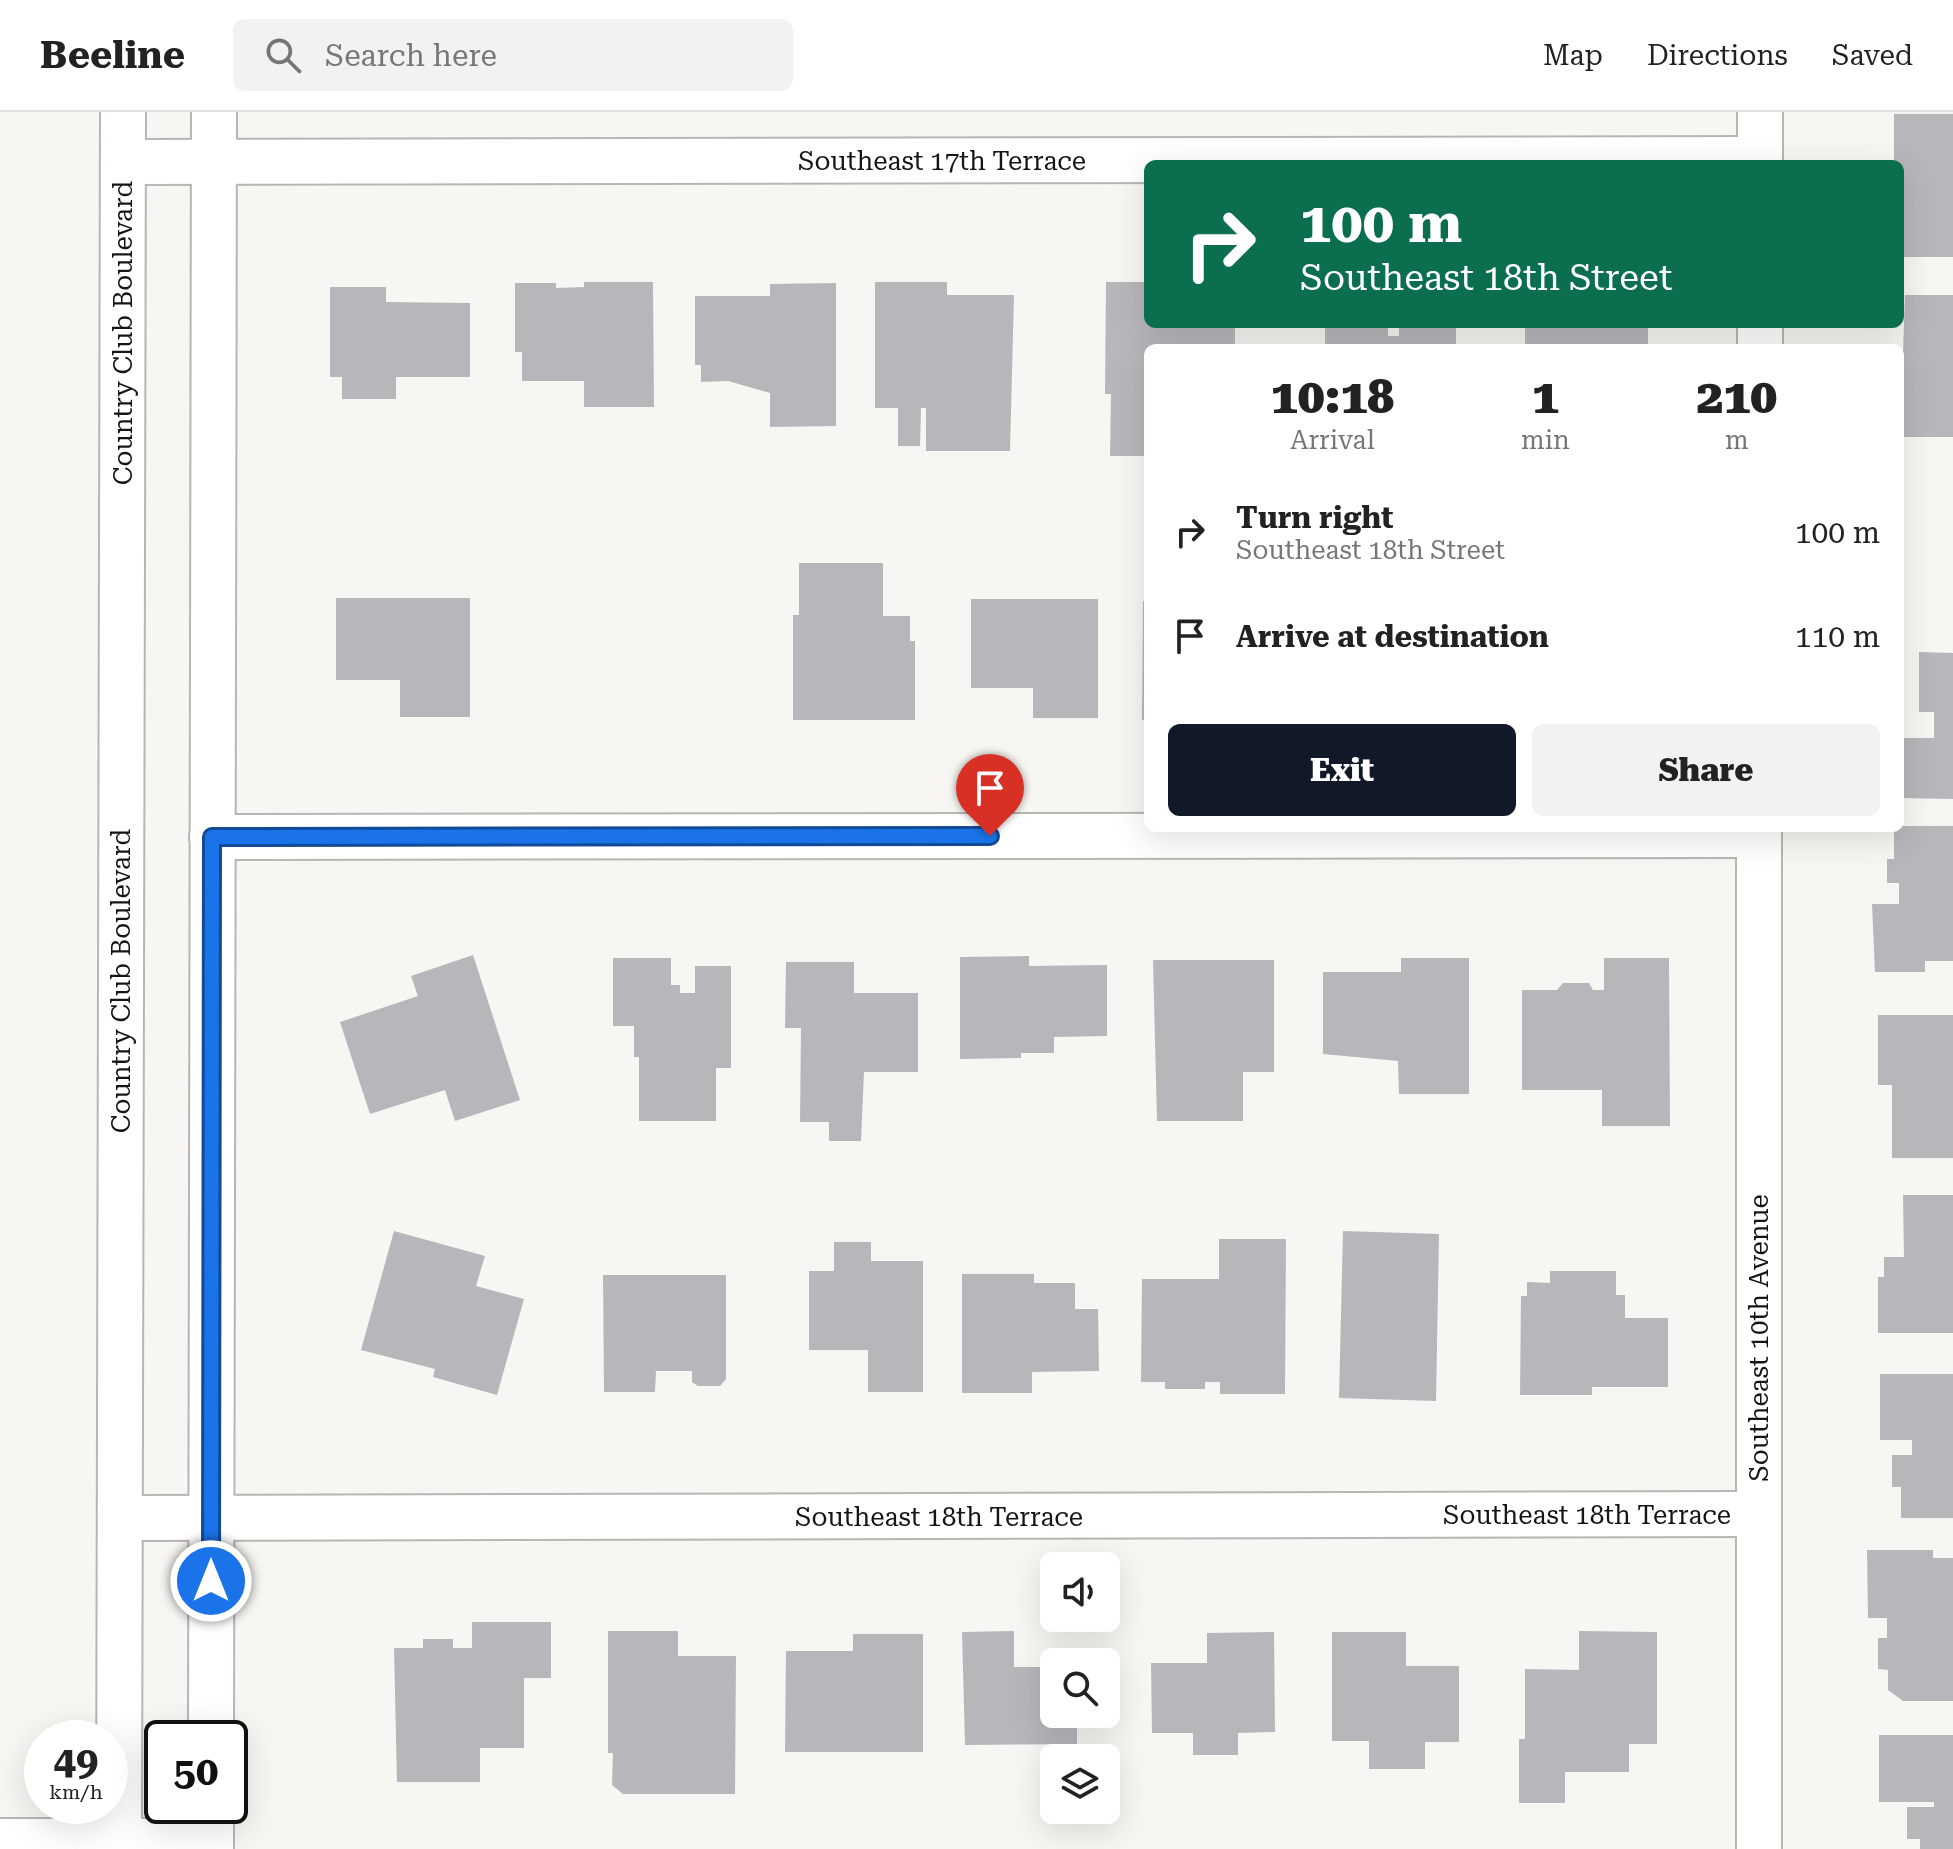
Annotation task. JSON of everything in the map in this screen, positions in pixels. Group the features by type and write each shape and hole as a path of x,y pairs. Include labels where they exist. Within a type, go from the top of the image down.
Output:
{"street":[{"name":"Country Club Boulevard","path":"119,1845 123,112"},
{"path":"211,1720 214,112"},
{"path":"1760,112 1760,160"},
{"name":"Southeast 17th Terrace","path":"123,162 1144,161"},
{"path":"212,837 1759,832"},
{"name":"Southeast 10th Avenue","path":"1759,832 1759,1849"},
{"name":"Southeast 18th Terrace","path":"120,1518 1759,1514"},
{"path":"0,1841 119,1845 211,1832"}],"building":[{"path":"1894,114 1953,114 1953,257 1904,257 1904,160 1894,160"},
{"path":"584,282 653,282 654,407 584,407 584,381 522,381 522,352 515,352 515,283 556,283 556,288 584,287"},
{"path":"875,282 947,282 947,295 1014,295 1010,451 926,451 926,408 921,408 920,446 898,446 898,408 875,408"},
{"path":"1106,282 1144,282 1144,328 1235,328 1235,344 1144,344 1144,456 1110,456 1111,394 1105,394"},
{"path":"836,283 836,426 770,427 770,393 728,381 701,382 701,365 695,365 695,296 770,296 770,284"},
{"path":"330,287 386,287 386,302 470,303 470,377 396,377 396,399 342,399 342,377 330,377"},
{"path":"1905,295 1953,295 1953,437 1904,437"},
{"path":"1325,328 1388,328 1388,336 1399,336 1399,328 1456,328 1456,344 1325,344"},
{"path":"1525,328 1648,328 1648,344 1525,344"},
{"path":"799,563 883,563 883,616 910,616 910,641 915,641 915,720 793,720 793,615 799,615"},
{"path":"336,598 470,598 470,717 400,717 400,680 336,680"},
{"path":"971,599 1098,599 1098,718 1033,718 1033,688 971,688"},
{"path":"1143,601 1144,601 1144,720"},
{"path":"1919,652 1953,653 1953,799 1904,798 1904,738 1934,738 1934,712 1919,712"},
{"path":"1904,826 1953,826 1953,961 1925,961 1925,972 1875,972 1872,904 1899,904 1899,883 1887,883 1887,859 1894,859 1894,832 1904,832"},
{"path":"473,955 520,1100 455,1121 445,1090 370,1114 340,1022 418,996 411,976"},
{"path":"1029,956 1029,966 1107,965 1107,1036 1054,1037 1054,1053 1021,1053 1021,1058 960,1059 960,957"},
{"path":"613,958 671,958 671,985 680,985 680,993 695,993 695,966 731,966 731,1068 716,1068 716,1121 639,1121 639,1057 634,1057 634,1026 613,1026"},
{"path":"1401,958 1469,958 1469,1094 1399,1094 1398,1061 1323,1054 1323,972 1401,972"},
{"path":"1604,958 1669,958 1670,1126 1602,1126 1602,1090 1522,1090 1522,990 1557,990 1563,983 1589,983 1593,990 1604,990"},
{"path":"1153,960 1274,960 1274,1072 1243,1072 1243,1121 1157,1121"},
{"path":"786,962 854,962 854,993 918,993 918,1072 864,1072 861,1141 829,1141 829,1122 800,1122 801,1028 785,1028"},
{"path":"1878,1015 1953,1015 1953,1158 1892,1158 1892,1085 1878,1085"},
{"path":"1903,1195 1953,1195 1953,1333 1878,1333 1878,1277 1884,1277 1884,1257 1904,1257"},
{"path":"394,1231 485,1256 476,1286 524,1299 497,1395 433,1377 435,1369 361,1350"},
{"path":"1343,1231 1439,1234 1436,1401 1339,1398"},
{"path":"1219,1239 1286,1239 1285,1394 1220,1394 1220,1382 1205,1382 1205,1389 1165,1389 1165,1382 1141,1382 1142,1279 1219,1279"},
{"path":"834,1242 871,1242 871,1261 923,1261 923,1392 868,1392 868,1350 809,1350 809,1271 834,1271"},
{"path":"1550,1271 1616,1271 1616,1295 1625,1295 1625,1318 1668,1318 1668,1387 1592,1387 1592,1395 1520,1395 1521,1296 1527,1296 1527,1282 1550,1283"},
{"path":"962,1274 1034,1274 1034,1283 1075,1283 1075,1309 1098,1309 1099,1371 1032,1372 1032,1393 962,1393"},
{"path":"603,1275 726,1275 726,1379 720,1386 698,1386 692,1382 692,1371 656,1371 655,1392 604,1392"},
{"path":"1880,1374 1953,1374 1953,1518 1901,1518 1901,1487 1892,1487 1892,1455 1912,1455 1912,1440 1880,1440"},
{"path":"1867,1550 1933,1550 1933,1558 1953,1558 1953,1701 1903,1701 1888,1690 1888,1670 1878,1669 1878,1638 1887,1638 1887,1618 1868,1618"},
{"path":"472,1622 551,1622 551,1678 524,1678 524,1748 480,1748 480,1782 397,1782 394,1648 423,1648 423,1639 453,1639 453,1648 472,1648"},
{"path":"608,1631 678,1631 678,1656 736,1656 735,1794 623,1794 612,1785 613,1753 608,1753"},
{"path":"1014,1631 1014,1667 1040,1667 1040,1728 1077,1728 1077,1744 965,1745 962,1632"},
{"path":"1579,1631 1657,1632 1657,1744 1629,1744 1629,1772 1565,1772 1565,1803 1519,1803 1519,1739 1525,1739 1525,1669 1579,1670"},
{"path":"1274,1632 1275,1732 1238,1733 1238,1755 1193,1755 1193,1733 1152,1733 1151,1663 1207,1663 1207,1633"},
{"path":"1332,1632 1406,1632 1406,1666 1459,1666 1459,1742 1425,1742 1425,1769 1369,1769 1369,1741 1332,1741"},
{"path":"853,1634 923,1634 923,1752 785,1752 786,1651 853,1651"},
{"path":"1879,1735 1953,1735 1953,1849 1920,1849 1920,1839 1907,1839 1907,1807 1934,1807 1934,1802 1879,1802"}],"route":[{"path":"211,1581 212,837 990,836"}]}
